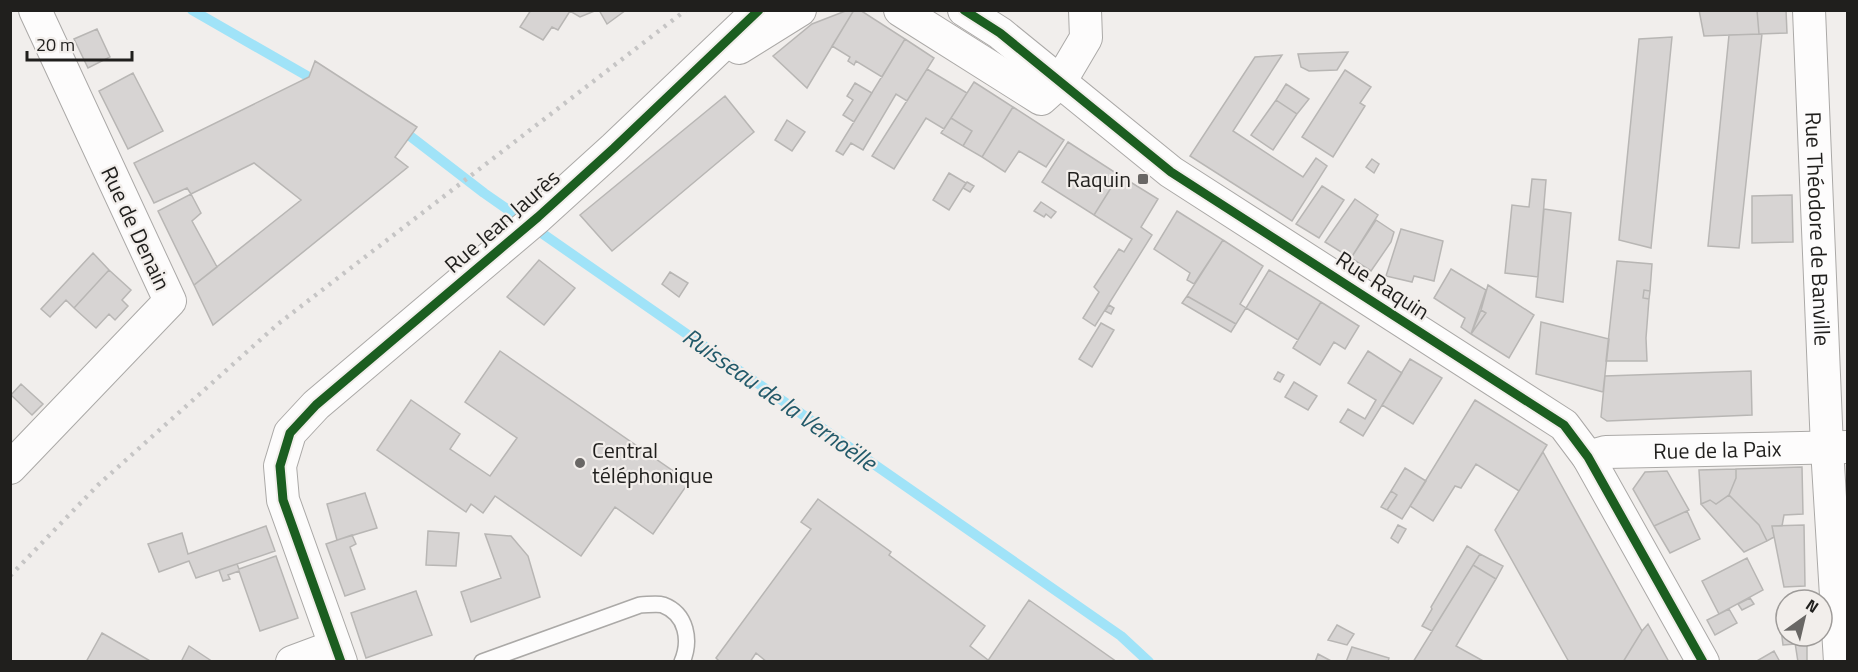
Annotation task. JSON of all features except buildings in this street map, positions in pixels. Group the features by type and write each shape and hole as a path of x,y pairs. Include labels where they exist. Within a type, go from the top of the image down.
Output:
{"street":[{"name":"Rue de Denain","path":"10,468 170,301 35,10"},
{"name":"Rue Jean Jaurès","path":"680,85 800,10"},
{"path":"900,10 1041,99 1060,82 1086,38 1084,10"},
{"name":"Rue Raquin","path":"964,10 1000,33 1171,172 1564,424 1588,457 1703,662"},
{"name":"Rue Théodore de Banville","path":"1809,10 1837,448 1840,662"},
{"name":"Rue Jean Jaurès","path":"338,654 283,500 280,466 290,433 316,405 530,224 755,14"},
{"name":"Rue de la Paix","path":"1588,457 1606,452 1837,448"},
{"path":"292,662 338,654"}],"lane":[{"path":"482,662 640,605 662,604 679,615 688,640 682,662"}],"waterway":[{"name":"Ruisseau de la Vernoëlle","path":"192,10 309,77"},
{"name":"Ruisseau de la Vernoëlle","path":"410,136 484,193 1121,636 1149,662"}],"railway":[{"path":"10,576 98,485 278,324 686,10"}],"cycle path":[{"path":"341,662 283,500 280,466 290,433 316,405 538,217 759,10"},
{"path":"964,10 1000,33 1171,172 1564,425 1588,457 1703,662"}],"place":[{"name":"Raquin","path":"1143,179"},
{"name":"Central téléphonique","path":"580,463"}]}
